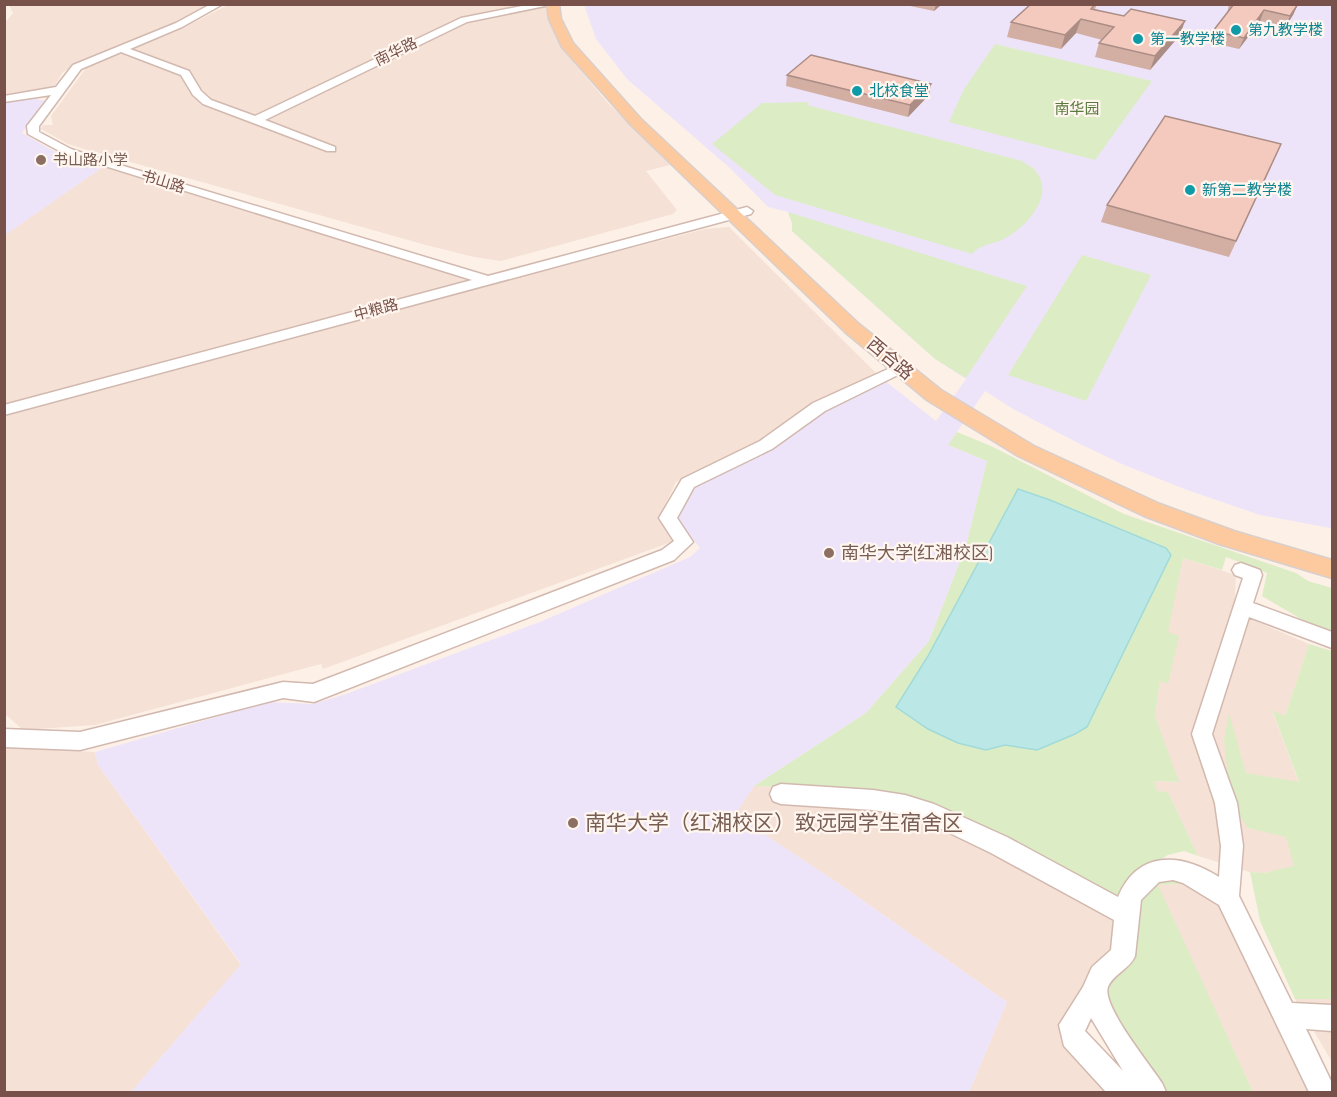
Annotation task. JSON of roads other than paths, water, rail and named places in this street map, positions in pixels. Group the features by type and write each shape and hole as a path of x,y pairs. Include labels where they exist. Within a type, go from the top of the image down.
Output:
{"main road":[{"name":"西合路","path":"553,4 560,32 579,59 636,122 923,369 986,412 1090,468 1160,498 1233,525 1332,555"},
{"name":"西合路","path":"565,4 573,31 591,56 649,120 852,328 899,369 974,421 1079,478 1195,526 1332,569"}],"street":[{"name":"书山路","path":"219,4 179,25 77,68 59,90 32,131 34,134 67,151 113,167 482,279"},
{"name":"南华路","path":"255,121 464,20 545,5"},
{"path":"121,49 185,73 207,102 331,149"},
{"path":"4,99 59,90"},
{"name":"中粮路","path":"4,410 738,211"},
{"path":"418,260 428,268 427,284"},
{"name":"中粮路","path":"4,404 427,284 482,279"},
{"path":"4,738 80,741 283,690 314,693 668,555 684,542 668,518 688,483 766,445 819,407 899,369"},
{"path":"1227,897 1232,846 1226,803 1202,734 1253,575 1241,570"},
{"path":"1243,607 1332,640"},
{"path":"781,794 873,800 905,805 934,814 999,845 1127,914"},
{"path":"1124,1092 1072,1037 1072,1025 1095,991 1101,974 1123,956 1131,895 1147,875 1164,868 1184,872 1209,883 1227,897 1323,1092"},
{"path":"1095,991 1102,1014 1153,1092"},
{"path":"1285,1016 1332,1018"}],"water":[{"path":"1018,489 1166,548 1171,555 1087,727 1037,750 1005,745 986,750 958,743 928,729 896,707 928,656"}],"place":[{"name":"第九教学楼","path":"1236,30"},
{"name":"第一教学楼","path":"1138,39"},
{"name":"北校食堂","path":"857,91"},
{"name":"书山路小学","path":"41,160"},
{"name":"新第二教学楼","path":"1190,190"},
{"name":"南华大学(红湘校区)","path":"829,553"},
{"name":"南华大学（红湘校区）致远园学生宿舍区","path":"573,823"}],"park label":[{"name":"南华园","path":"1077,109"}]}
